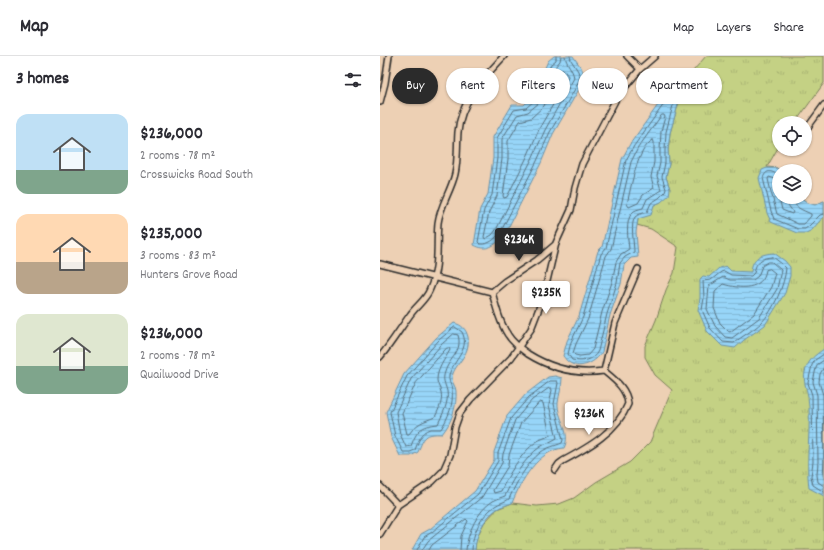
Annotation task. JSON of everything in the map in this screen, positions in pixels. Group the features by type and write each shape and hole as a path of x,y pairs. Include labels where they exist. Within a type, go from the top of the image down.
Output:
{"street":[{"path":"380,102 386,78 389,56"},
{"path":"380,357 410,314 425,299 431,288 438,259 438,221 455,175 459,122 471,94 504,56"},
{"path":"627,56 639,68"},
{"path":"641,68 655,56"},
{"path":"380,534 398,506 432,482 443,471 450,455 455,427 460,413 470,400 511,358 531,329 538,311 556,243 568,218 578,174 589,148 617,98 636,74"},
{"path":"812,121 824,105"},
{"path":"492,292 505,281 537,260 556,243"},
{"path":"380,264 492,292"},
{"path":"604,371 615,323 638,270"},
{"path":"492,292 497,311 508,336 519,348 541,362 559,369 585,372 604,371 622,388 626,394 628,404 608,432 594,443 563,461 555,470"},
{"path":"380,486 398,506"}],"green space":[{"path":"706,56 824,56 824,83 800,116 772,116 772,156 773,156 767,167 772,168 772,204 815,205 824,201 824,550 475,550 476,539 484,523 497,509 512,503 537,506 559,504 574,498 596,482 630,462 650,442 672,390 655,375 645,357 645,346 674,273 678,247 651,229 637,225 638,219 654,205 661,202 670,189 666,177 669,164 668,150 670,133 678,104 722,104 722,68 696,68"}],"water":[{"path":"554,56 573,56 581,68 578,68 578,91 553,134 541,163 504,236 490,247 479,247 474,245 480,209 488,194 493,158 493,137 512,105 570,104 570,68 545,68 548,61"},
{"path":"659,104 678,104 670,133 668,150 669,164 666,177 670,189 669,195 661,202 654,205 651,215 638,219 636,232 638,257 631,258 624,265 621,284 610,315 602,352 596,359 588,364 579,366 574,365 568,362 563,356 567,341 579,316 598,251 602,247 622,159 630,144"},
{"path":"772,168 772,204 815,205 824,201 824,216 812,230 806,233 797,233 771,222 767,213 759,178 762,170"},
{"path":"774,253 785,261 790,267 790,276 785,293 765,325 735,348 722,346 707,331 698,310 700,298 700,279 703,276 709,277 719,268 726,266 731,271 751,272 753,263 758,257 765,254"},
{"path":"454,323 461,326 465,330 468,337 468,344 467,350 453,374 452,380 456,390 456,397 455,408 451,419 442,434 432,434 424,439 418,452 411,456 400,456 391,437 386,412 404,374 436,338"},
{"path":"824,349 824,496 809,488 809,407 804,379 806,368 810,361"},
{"path":"555,376 562,378 558,409 566,436 564,448 546,454 538,460 520,485 512,503 499,508 488,517 479,532 475,550 412,550 421,534 430,529 475,491 494,460 494,452 507,416 526,394 548,377"}]}
